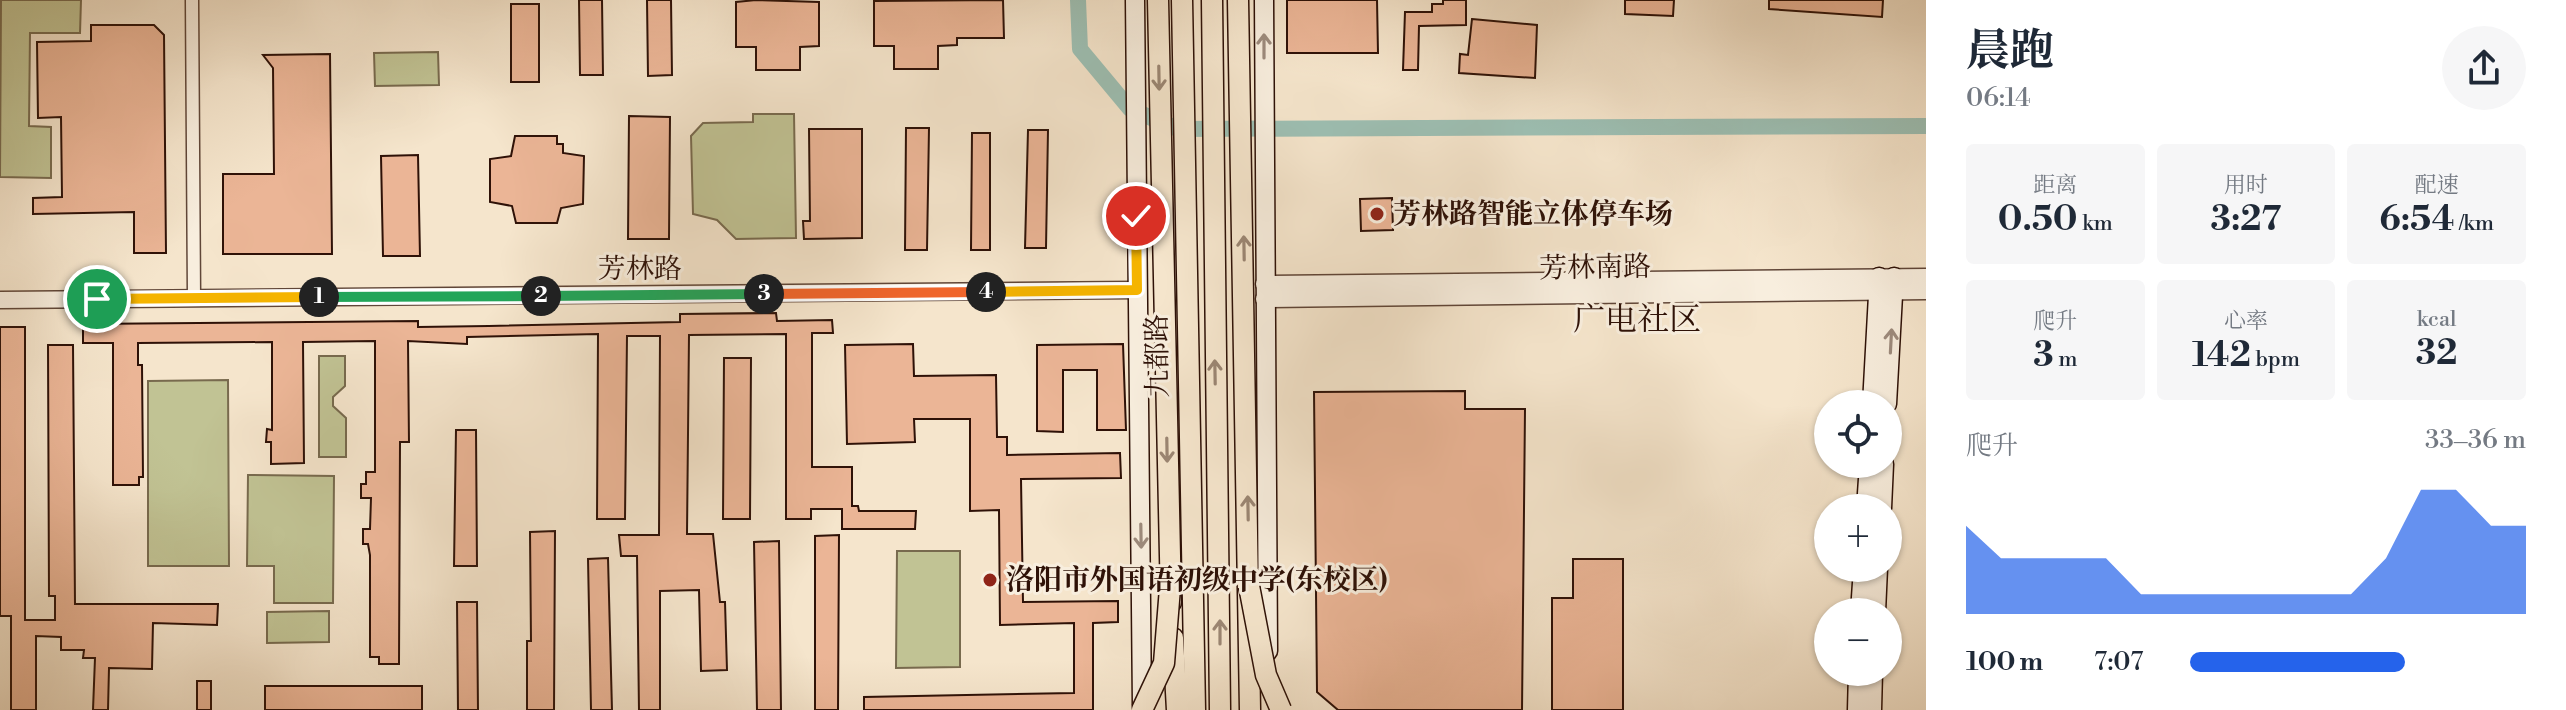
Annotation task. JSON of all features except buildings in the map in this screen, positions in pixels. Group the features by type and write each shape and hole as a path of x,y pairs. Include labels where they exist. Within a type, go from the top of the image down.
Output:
{"main road":[{"name":"九都路","path":"1135,0 1142,710"},
{"path":"1158,0 1170,588 1177,710"},
{"name":"九都路","path":"1182,0 1195,710"},
{"name":"九都路","path":"1212,0 1220,710"},
{"path":"1238,0 1250,710"},
{"path":"1264,0 1268,710"},
{"path":"1874,390 1886,284"},
{"path":"1886,284 1887,390"},
{"path":"1249,586 1266,675 1281,710"},
{"path":"1142,710 1164,663 1170,588"},
{"path":"1857,710 1858,686"},
{"path":"1872,710 1873,686"}],"street":[{"path":"192,0 193,293"},
{"name":"芳林南路","path":"1264,292 1886,284 1926,277"},
{"name":"芳林南路","path":"1886,284 1926,291"},
{"name":"芳林路","path":"0,290 193,293 1136,286"},
{"name":"芳林路","path":"0,300 193,293"}],"green space":[{"path":"1,0 81,0 80,33 30,33 29,126 51,127 51,178 0,177"},
{"path":"438,52 439,85 375,86 374,53"},
{"path":"753,114 794,114 796,238 736,239 717,220 693,214 691,136 703,123 753,122"},
{"path":"319,356 345,356 345,386 333,397 333,406 346,418 346,457 319,457"},
{"path":"228,380 229,566 148,566 148,381"},
{"path":"248,475 334,476 333,603 274,603 274,566 247,566"},
{"path":"897,551 960,551 960,667 896,668"},
{"path":"329,611 329,642 267,643 267,612"}],"waterway":[{"path":"1078,0 1080,49 1130,109 1178,129 1926,126"}],"place":[{"name":"芳林路智能立体停车场","path":"1377,214"},
{"name":"洛阳市外国语初级中学(东校区)","path":"990,580"}],"district":[{"name":"广电社区","path":"1637,320"}],"route":[{"path":"97,299 1137,290 1136,216"}]}
